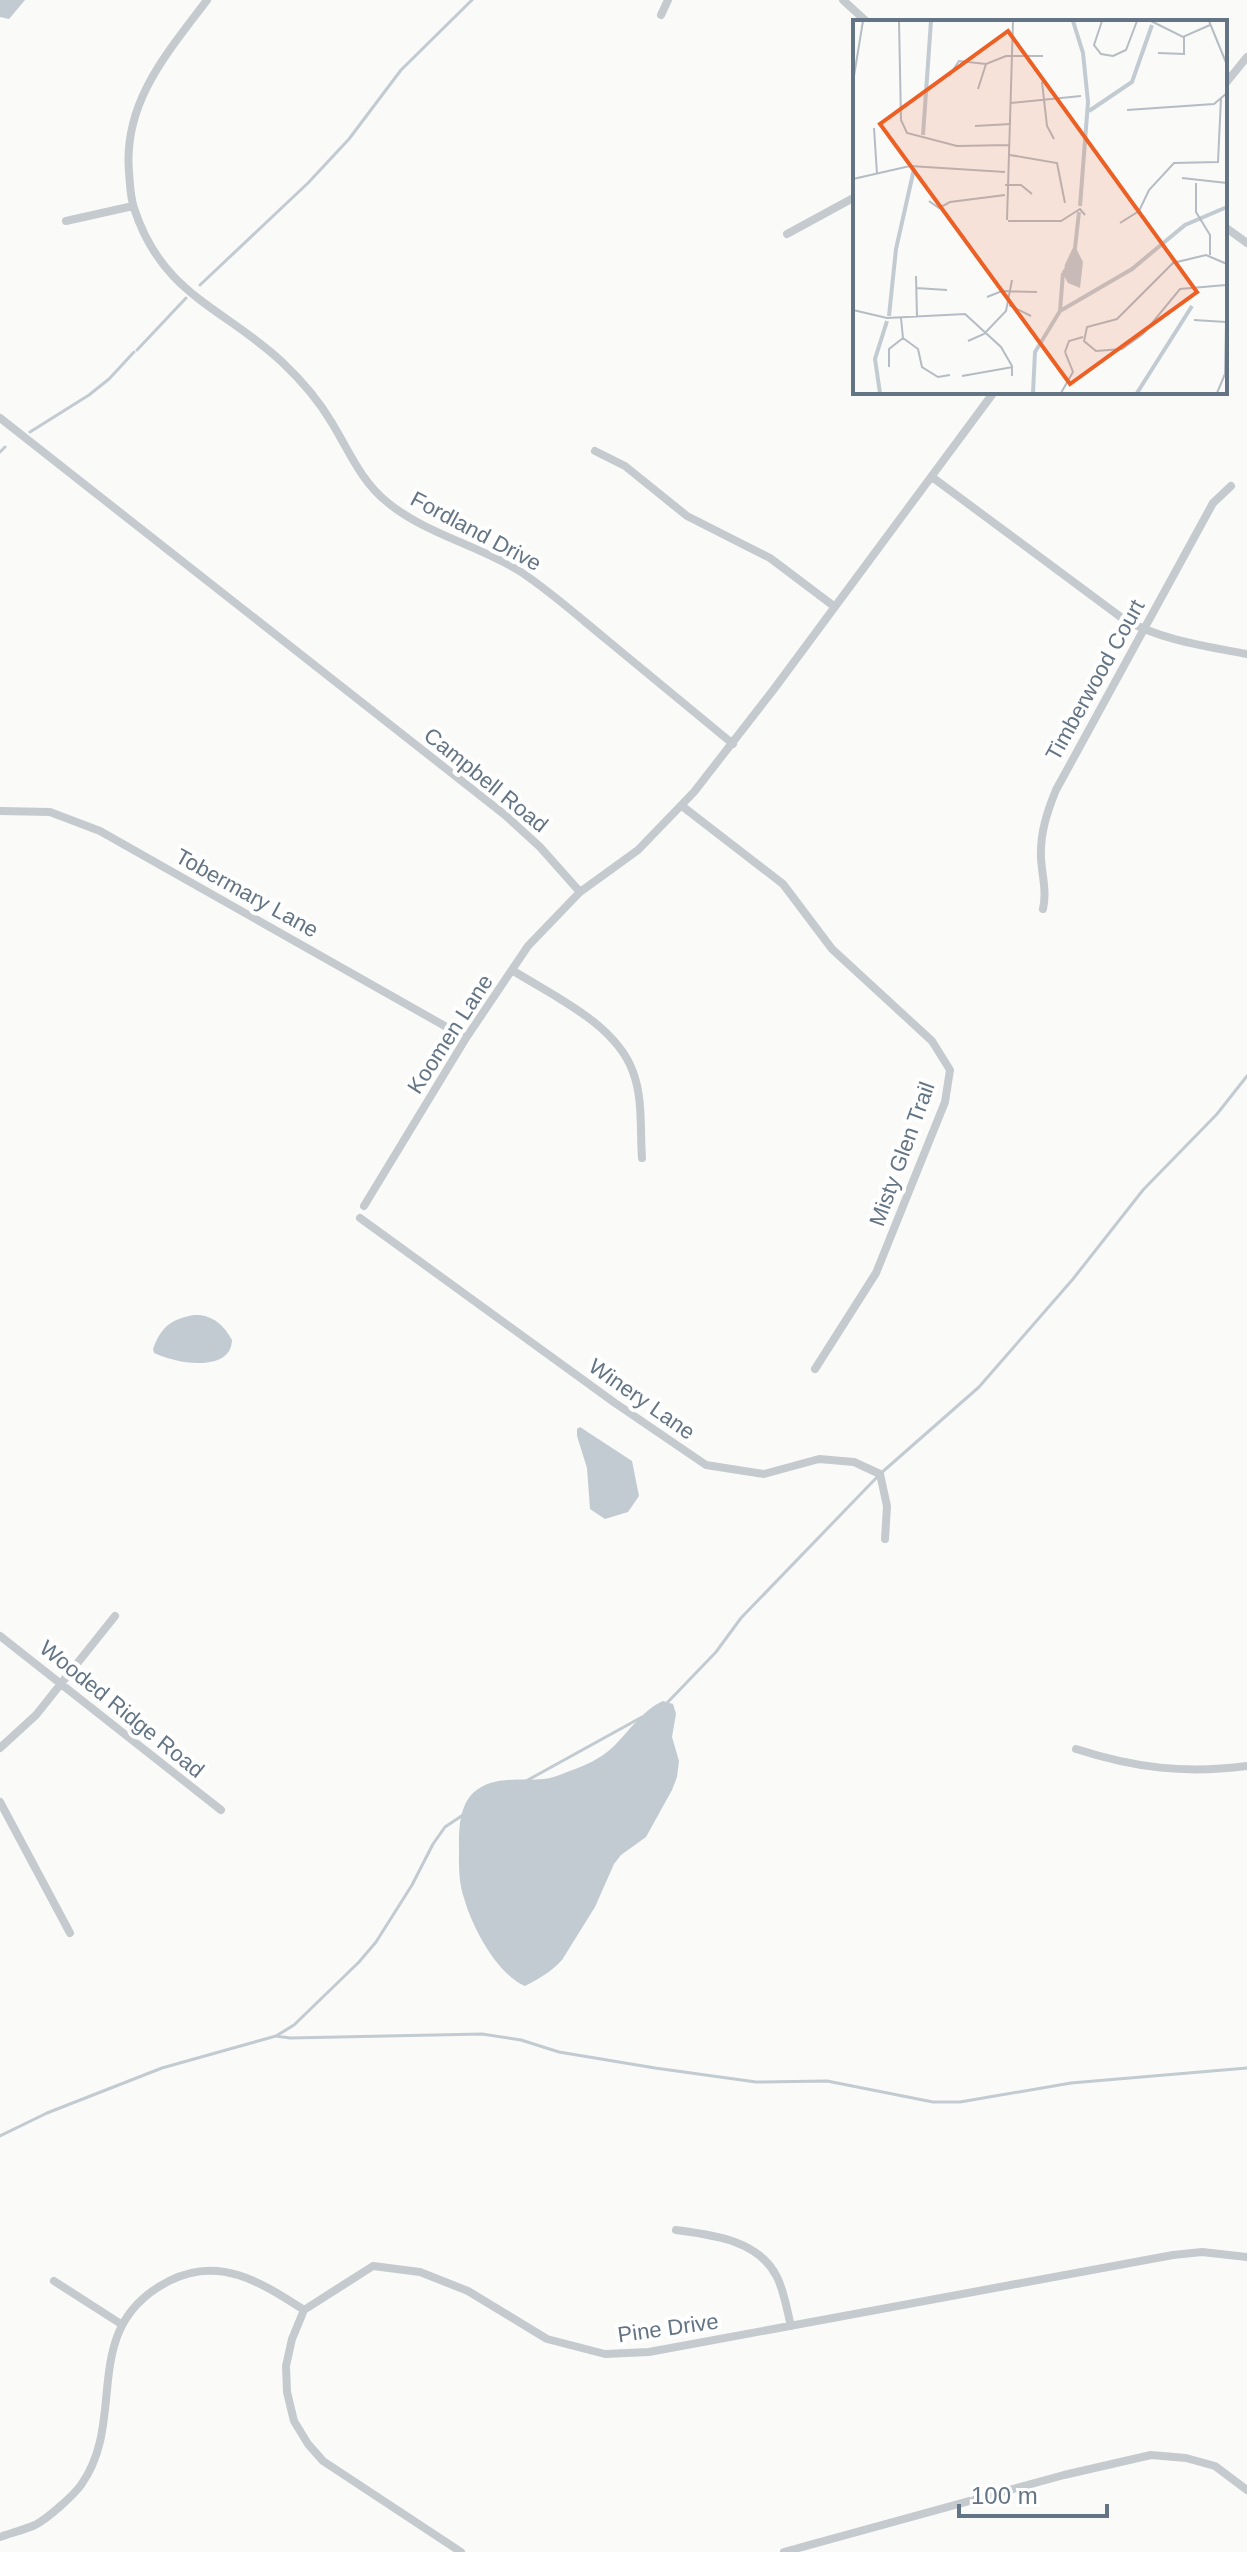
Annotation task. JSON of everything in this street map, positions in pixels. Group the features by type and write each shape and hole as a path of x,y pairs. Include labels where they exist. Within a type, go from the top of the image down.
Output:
{"street":[{"name":"Fordland Drive","path":"207,0 160,63 139,100 130,138 128,163 133,206 152,247 177,281 206,307 284,364 330,419 358,468 384,500 416,522 482,551 532,580 733,744"},
{"path":"661,15 668,0"},
{"path":"843,0 865,20"},
{"path":"1227,82 1247,57"},
{"path":"787,234 853,198"},
{"path":"66,221 133,206"},
{"path":"1227,228 1247,243"},
{"path":"580,892 629,858 682,806 733,744 993,394"},
{"name":"Campbell Road","path":"0,418 505,815 540,847 580,892"},
{"path":"595,451 625,466 687,516 770,558 835,607"},
{"path":"932,477 1143,631 1247,654"},
{"name":"Timberwood Court","path":"1043,909 1045,890 1041,843 1049,806 1213,503 1231,486"},
{"name":"Misty Glen Trail","path":"682,806 783,884 832,949 932,1041 950,1070 945,1102 876,1273 815,1369"},
{"name":"Tobermary Lane","path":"0,811 50,812 100,831 466,1038"},
{"name":"Koomen Lane","path":"364,1206 466,1038 512,970 540,931 580,892"},
{"path":"512,970 591,1020 619,1046 633,1072 637,1089 642,1158"},
{"name":"Winery Lane","path":"360,1218 615,1403 706,1465 764,1474 819,1459 854,1462 880,1474 887,1506 885,1539"},
{"path":"0,1748 36,1715 115,1616"},
{"name":"Wooded Ridge Road","path":"0,1636 221,1810"},
{"path":"1076,1749 1131,1764 1171,1769 1206,1771 1247,1766"},
{"path":"0,1802 70,1933"},
{"path":"676,2230 710,2234 755,2251 778,2278 791,2326"},
{"name":"Pine Drive","path":"304,2310 373,2266 420,2272 468,2291 547,2339 605,2354 649,2352 1173,2255 1202,2252 1247,2257"},
{"path":"0,2537 36,2524 71,2495 84,2478 99,2442 109,2365 121,2324 142,2298 177,2277 216,2271 240,2275 266,2286 304,2310 292,2339 286,2366 287,2392 294,2421 308,2444 323,2461 461,2552"},
{"path":"54,2281 121,2324"},
{"path":"784,2552 1064,2475 1151,2455 1186,2458 1215,2466 1247,2490"}],"shaded area":[{"path":"0,0 25,0 9,19 0,17"},
{"path":"194,1315 212,1319 229,1335 232,1340 229,1351 222,1358 200,1363 174,1360 154,1353 156,1341 168,1325"},
{"path":"580,1427 632,1461 639,1496 628,1512 605,1519 590,1509 587,1468 577,1436"},
{"path":"663,1701 673,1704 676,1714 672,1737 679,1761 672,1790 646,1837 614,1864 595,1907 562,1960 525,1986 496,1961 468,1910 459,1865 460,1824 465,1804 473,1793 489,1784 550,1778 592,1762 609,1751 643,1715"}],"waterway":[{"path":"200,285 308,183 349,139 401,70 472,0"},
{"path":"137,350 186,298"},
{"path":"30,432 89,395 134,352"},
{"path":"0,452 5,447"},
{"path":"666,1704 716,1652 741,1618 880,1474 979,1387 1073,1279 1143,1190 1217,1114 1247,1076"},
{"path":"526,1781 642,1717"},
{"path":"0,2136 47,2113 162,2068 276,2036 294,2025 376,1942 412,1885 433,1844 445,1827 463,1815"},
{"path":"276,2036 482,2034 521,2040 559,2052 655,2068 756,2082 827,2081 933,2102 960,2102 1071,2083 1247,2068"}]}
